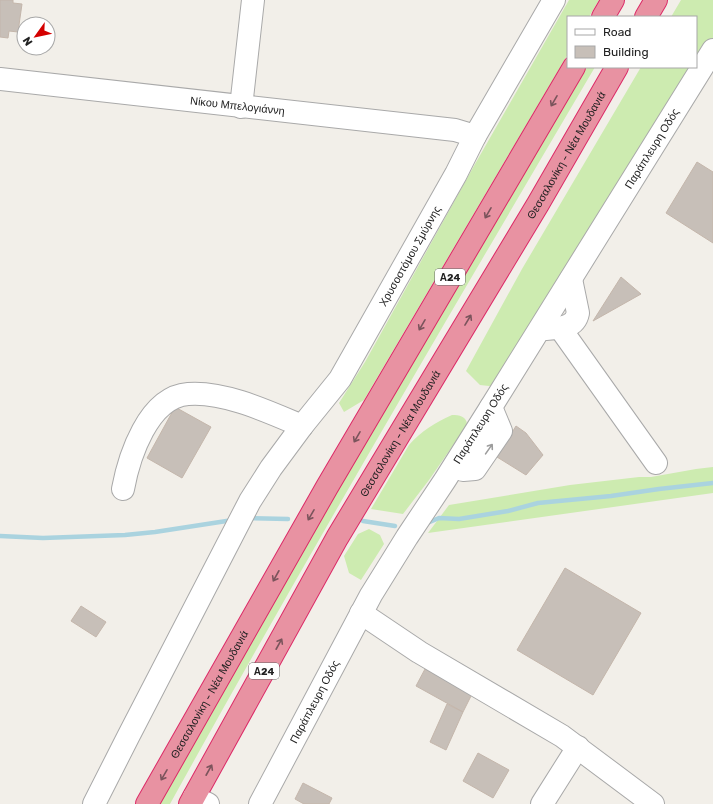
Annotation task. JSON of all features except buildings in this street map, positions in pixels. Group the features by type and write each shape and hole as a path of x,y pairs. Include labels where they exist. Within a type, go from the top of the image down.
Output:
{"highway":[{"path":"604,16 613,0"},
{"path":"647,16 656,0"},
{"name":"Θεσσαλονίκη - Νέα Μουδανιά","path":"147,804 295,542 573,68"},
{"name":"Θεσσαλονίκη - Νέα Μουδανιά","path":"198,802 337,538 538,204 616,68"}],"street":[{"path":"241,107 253,0"},
{"name":"Χρυσοστόμου Σμύρνης","path":"94,804 250,501 271,468 302,426 340,379 456,174 475,136 554,0"},
{"name":"Παράπλευρη Οδός","path":"260,804 361,613 407,537 491,407 550,329 571,279 713,50"},
{"name":"Νίκου Μπελογιάννη","path":"0,79 455,130 475,136"},
{"path":"550,329 656,463"},
{"path":"123,489 131,461 145,427 156,411 175,397 187,394 219,397 260,408 302,426"},
{"path":"463,470 475,469 501,431 491,407"},
{"path":"361,613 419,652 562,736 652,804"},
{"path":"542,804 578,747"}],"green space":[{"path":"569,0 599,0 590,16 567,16 567,56 364,400 344,412 339,403 365,362 475,164"},
{"path":"681,0 713,0 713,41 697,67 697,16 672,16"},
{"path":"584,68 594,68 433,342 170,804 160,804 264,619 477,250"},
{"path":"640,68 696,68 498,387 480,385 466,371 522,269"},
{"path":"452,415 464,418 467,425 429,480 403,514 371,509 409,445 429,427"},
{"path":"713,467 713,493 428,533 449,505 570,485 651,477"},
{"path":"369,529 380,535 384,544 361,580 349,573 344,556 358,534"}],"waterway":[{"path":"425,524 439,518 459,519 508,511 538,503 611,496 713,483"},
{"path":"248,518 288,519"},
{"path":"0,536 43,538 125,535 233,520"},
{"path":"363,521 395,526"}]}
